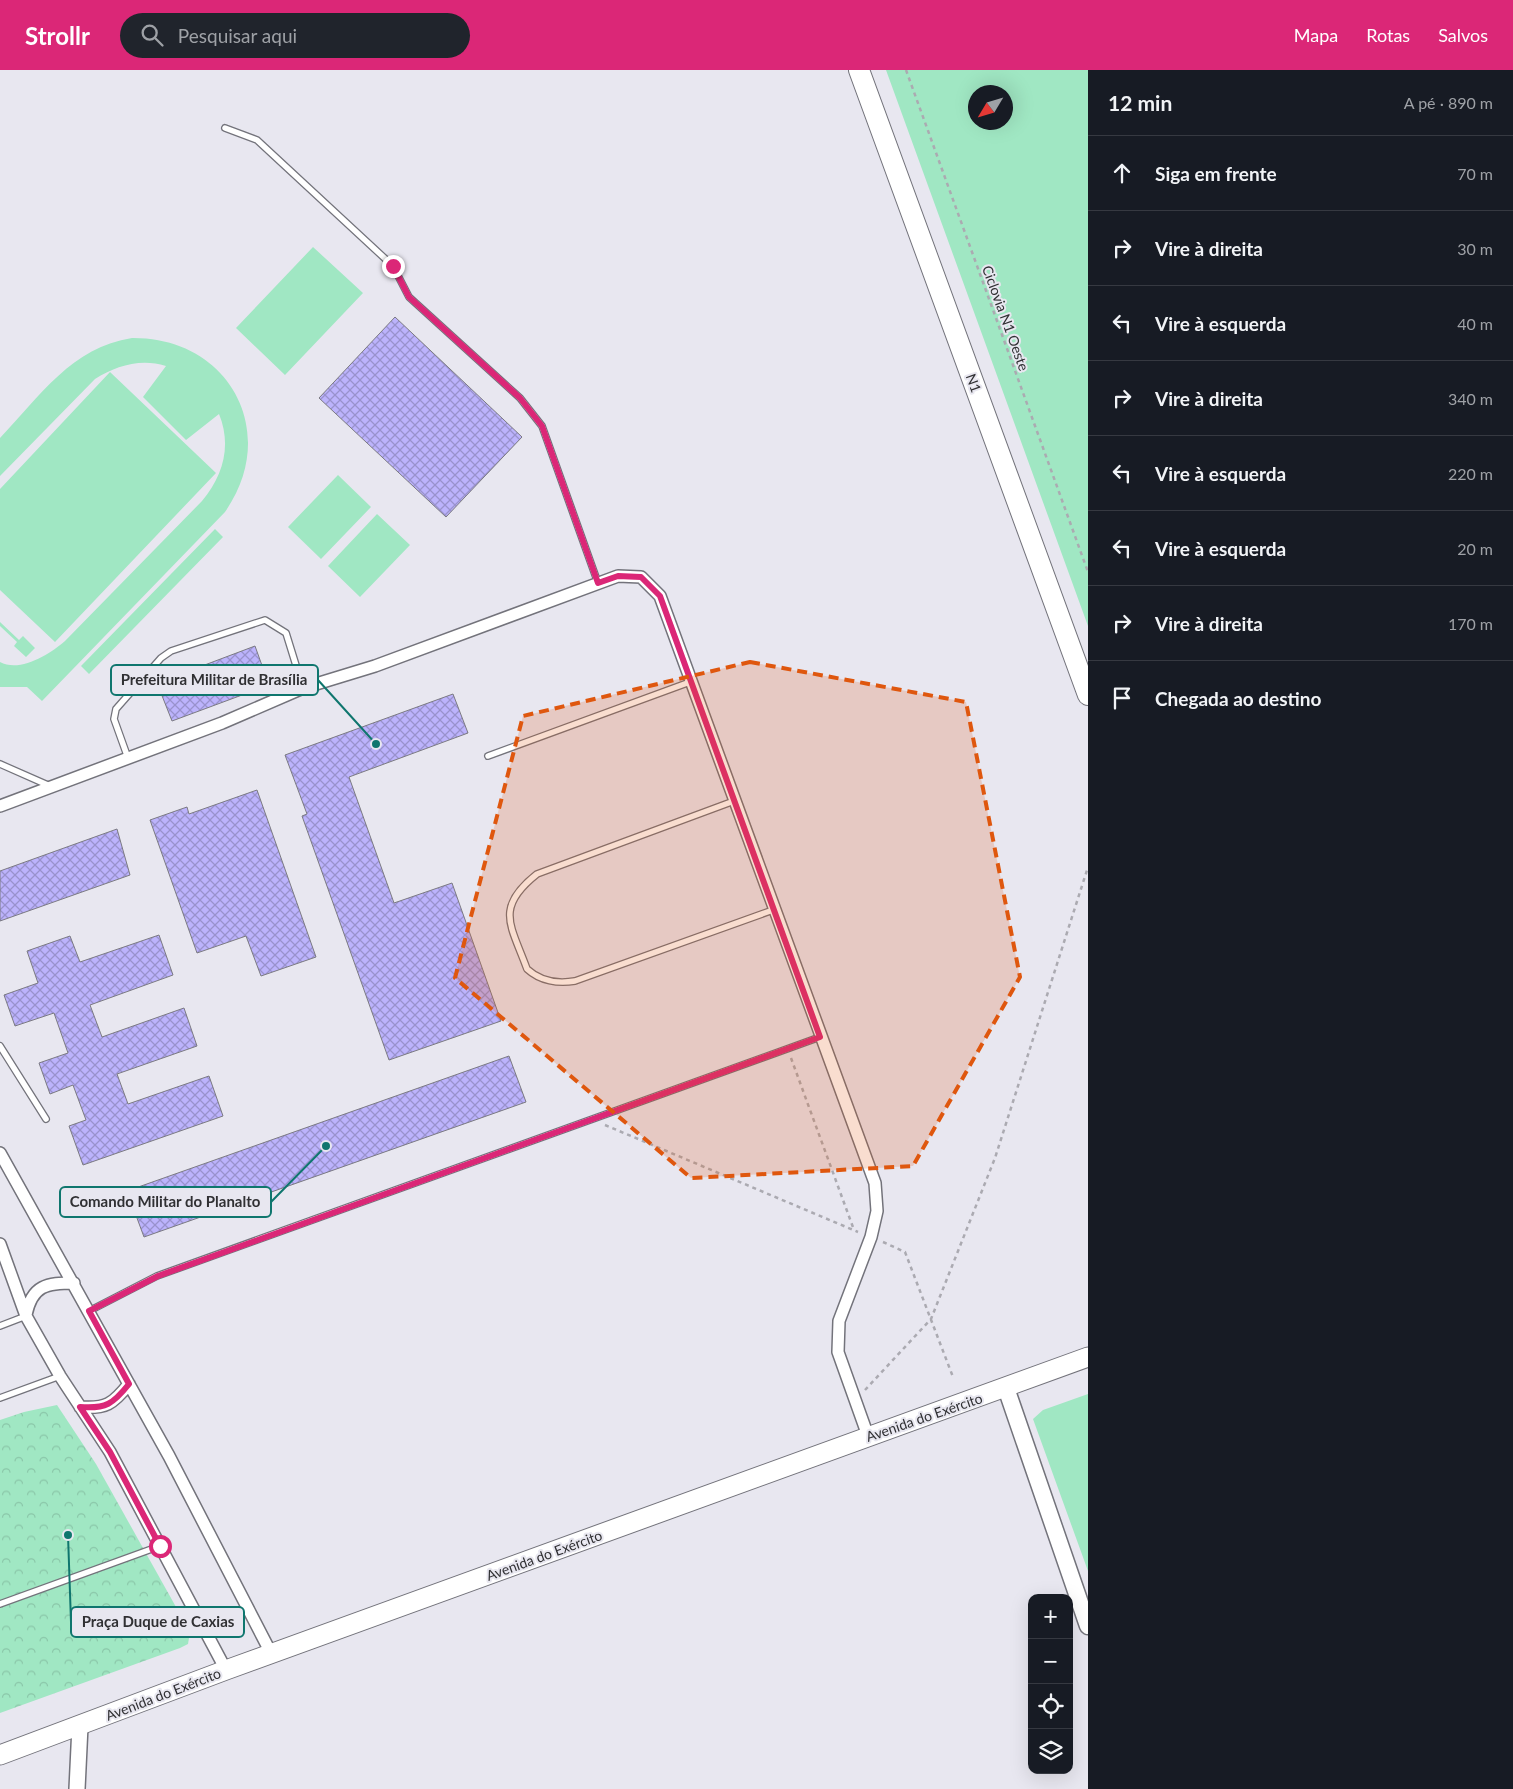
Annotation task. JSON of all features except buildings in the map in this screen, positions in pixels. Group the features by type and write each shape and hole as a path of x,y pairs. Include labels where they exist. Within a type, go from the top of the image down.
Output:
{"highway":[{"name":"N1","path":"859,70 1088,695"}],"main road":[{"name":"Avenida do Exército","path":"0,1755 226,1670 1088,1357"},
{"path":"1006,1388 1088,1626"}],"street":[{"path":"0,806 222,723 303,688 375,666 618,576 641,577 660,596 875,1183 877,1211 871,1237 839,1320 838,1352 868,1436"},
{"path":"0,1153 129,1384 272,1654"},
{"path":"0,1164 16,1182"},
{"path":"0,1244 26,1316 60,1376 110,1452 226,1670"},
{"path":"26,1316 29,1302 44,1286 53,1283 74,1283"},
{"path":"80,1407 99,1408 117,1399 129,1384"},
{"path":"77,1789 80,1726"}],"lane":[{"path":"225,128 257,140 393,266 409,297 520,398 542,426 598,583"},
{"path":"128,758 114,719 116,709 160,658 171,651 265,620 286,633 303,688"},
{"path":"488,756 690,682"},
{"path":"0,764 52,787"},
{"path":"734,801 537,874 520,888 511,903 509,917 527,969 534,975 561,984 575,981 774,910"},
{"path":"89,1311 158,1276 820,1037"},
{"path":"0,1046 46,1119"},
{"path":"0,1326 26,1316"},
{"path":"0,1398 60,1376"},
{"path":"0,1604 160,1546"}],"path":[{"name":"Ciclovia N1 Oeste","path":"906,70 1088,572"},
{"path":"855,1401 931,1319 995,1158 1088,867"},
{"path":"787,1048 854,1230"},
{"path":"605,1125 862,1234"},
{"path":"882,1242 905,1252 953,1376"}],"highlighted area":[{"path":"750,662 966,702 1020,977 913,1166 691,1178 455,978 523,716"}],"green space":[{"path":"886,70 1088,70 1088,626"},
{"path":"313,247 363,293 285,375 236,328"},
{"path":"132,338 166,342 195,354 219,372 236,395 246,422 248,451 241,482 225,512 42,701 27,687 0,687 0,662 8,665 25,664 43,656 65,641 202,501 215,481 223,460 225,438 219,414 186,440 143,397 166,366 138,363 111,370 95,379 0,476 0,438 44,390 74,363 92,352 111,343"},
{"path":"110,372 216,473 55,642 0,590 0,489"},
{"path":"338,475 371,507 321,559 288,527"},
{"path":"377,514 410,545 360,597 328,566"},
{"path":"215,529 223,537 89,674 81,666"},
{"path":"0,622 19,640 23,636 35,648 26,657 14,646 17,642 0,626"},
{"path":"1088,1394 1088,1571 1033,1419 1043,1410"},
{"path":"57,1405 96,1464 190,1632 188,1644 0,1713 0,1420 24,1412"}],"place":[{"name":"Prefeitura Militar de Brasília","path":"376,744"},
{"name":"Comando Militar do Planalto","path":"326,1146"},
{"name":"Praça Duque de Caxias","path":"68,1535"}],"route":[{"path":"160,1546 110,1452 80,1407 99,1408 117,1399 129,1384 89,1311 158,1276 820,1037 660,596 641,577 618,576 598,583 542,426 520,398 409,297 393,266"}]}
